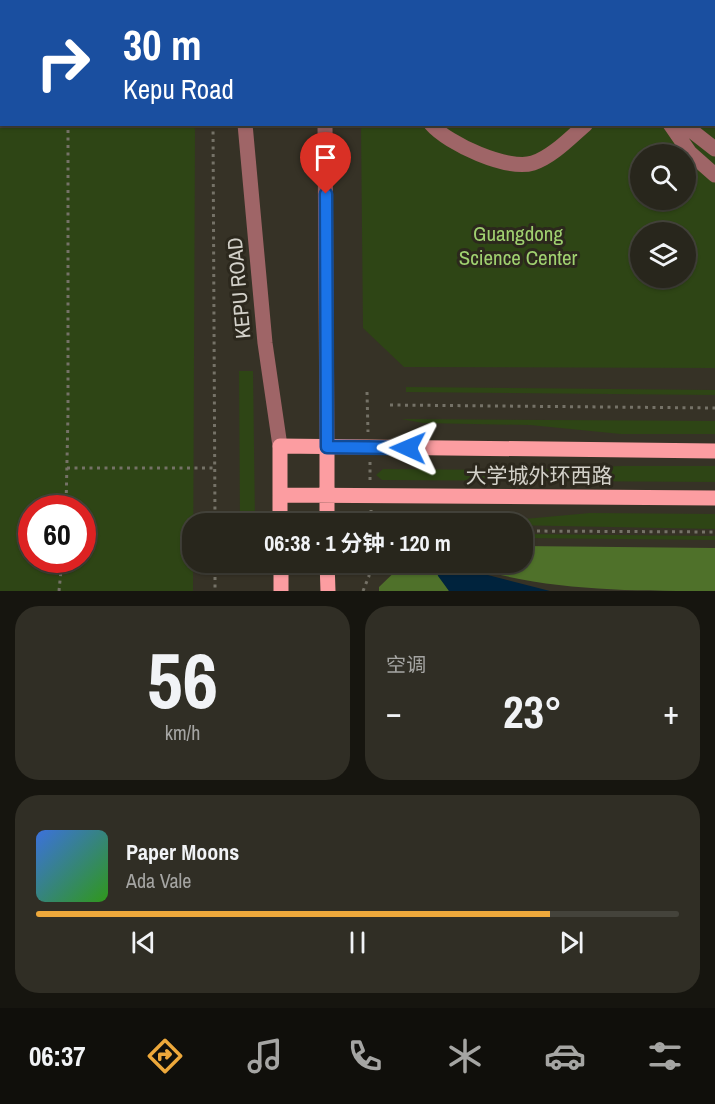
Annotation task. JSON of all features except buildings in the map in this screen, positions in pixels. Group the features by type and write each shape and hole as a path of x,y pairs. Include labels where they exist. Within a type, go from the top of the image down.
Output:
{"main road":[{"name":"大学城外环西路","path":"280,446 715,451"},
{"path":"280,446 280,513"},
{"path":"327,447 327,513"},
{"name":"大学城外环西路","path":"280,495 715,498"},
{"path":"281,573 281,591"},
{"path":"327,573 328,591"}],"street":[{"name":"KEPU ROAD","path":"245,126 265,343 280,446"},
{"path":"325,126 327,447"},
{"path":"433,126 445,138 458,145 517,165 543,159 584,126"},
{"path":"671,126 690,153 715,175"},
{"path":"686,126 715,149"}],"path":[{"path":"66,495 68,126"},
{"path":"213,126 215,513"},
{"path":"390,405 715,408"},
{"path":"67,468 215,468"},
{"path":"533,531 715,532"},
{"path":"59,591 61,573"},
{"path":"215,573 215,591"},
{"path":"363,591 369,573"}],"green space":[{"path":"0,126 195,126 193,513 182,513 182,573 193,573 193,591 0,591"},
{"name":"Guangdong Science Center","path":"361,126 715,126 715,368 404,367 363,328"},
{"path":"239,371 253,371 255,513 240,513"},
{"path":"406,387 715,390 715,395 406,392"},
{"path":"401,419 715,421 715,434 621,434 530,425 423,423"},
{"path":"622,466 715,466 715,482 382,480 376,475 383,469 524,470"},
{"path":"590,513 715,514 715,529 533,526 533,518"},
{"path":"533,534 715,536 715,540 533,538"},
{"path":"533,546 715,548 715,591 585,588 494,573 533,573"},
{"path":"394,573 438,573 449,591 379,591 379,587"}],"water":[{"path":"437,573 482,573 550,591 449,591"}],"route":[{"path":"326,194 327,447 408,448"}]}
